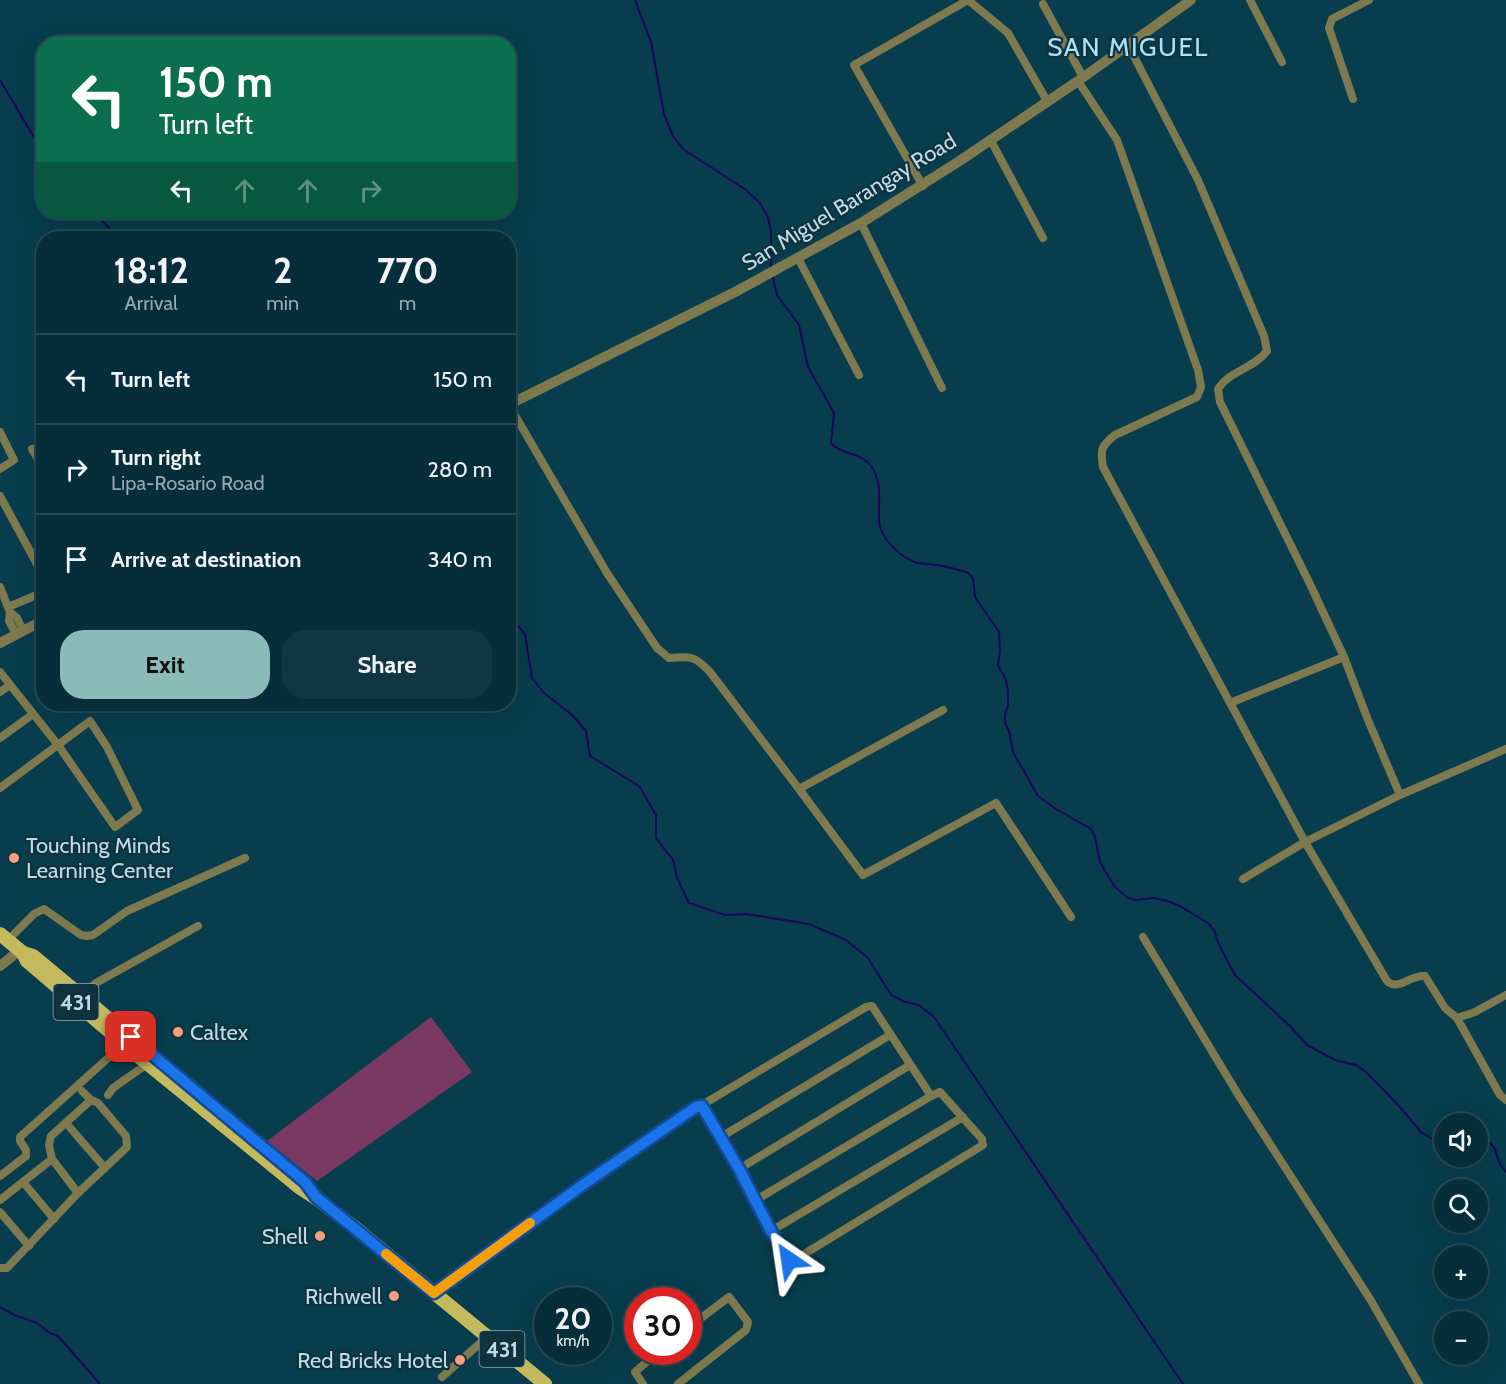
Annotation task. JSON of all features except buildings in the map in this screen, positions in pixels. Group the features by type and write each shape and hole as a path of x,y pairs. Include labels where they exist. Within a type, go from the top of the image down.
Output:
{"main road":[{"name":"431","path":"4,937 22,952 33,956 128,1041"},
{"path":"128,1041 152,1060"},
{"name":"431","path":"152,1060 298,1187 316,1197 545,1384"}],"street":[{"path":"923,186 854,65 968,0 1008,33 1047,101"},
{"name":"San Miguel Barangay Road","path":"516,402 706,308 861,223 923,186 1081,79 1191,0"},
{"path":"1250,0 1282,62"},
{"path":"1353,99 1329,28 1332,19 1369,0"},
{"path":"1043,4 1081,79 1116,140 1198,370 1201,387 1197,397 1115,435 1105,443 1101,452 1103,467 1305,842 1387,981 1396,986 1419,975 1425,976 1445,1008 1457,1018 1500,1095 1506,1100"},
{"path":"1128,45 1198,180 1264,336 1267,351 1260,360 1224,379 1218,389 1220,402 1344,657 1400,795"},
{"path":"990,139 1042,238"},
{"path":"861,223 942,388"},
{"path":"798,258 859,375"},
{"path":"516,417 607,573 657,648 669,658 697,658 710,672 863,874 996,803 1071,917"},
{"path":"0,432 14,460 0,469"},
{"path":"33,449 36,454"},
{"path":"0,496 36,562"},
{"path":"0,587 9,610 9,621 19,632"},
{"path":"9,610 36,596"},
{"path":"0,643 36,624"},
{"path":"1230,703 1344,657"},
{"path":"0,672 58,745 115,827 138,810 107,747 90,721 58,745 0,788"},
{"path":"0,692 10,685"},
{"path":"799,789 943,710"},
{"path":"0,738 33,714"},
{"path":"1243,879 1305,842 1400,795 1506,749"},
{"path":"4,937 44,909 81,935 93,935 127,911 244,858"},
{"path":"79,999 96,983 198,926"},
{"path":"1143,937 1239,1096 1370,1299 1419,1384"},
{"path":"0,966 22,952"},
{"path":"1457,1018 1506,995"},
{"path":"434,1293 584,1184 696,1107 702,1106 866,1007 872,1006 932,1096"},
{"path":"721,1137 890,1035"},
{"path":"0,1176 26,1156 26,1150 20,1137 128,1041"},
{"path":"78,1193 52,1159 49,1139 94,1101 128,1082 152,1060"},
{"path":"739,1169 910,1065"},
{"path":"0,1269 7,1268 78,1193 127,1147 126,1136 82,1091"},
{"path":"702,1106 789,1260 796,1259 979,1149 983,1145 982,1140 940,1092 756,1200"},
{"path":"771,1231 963,1117"},
{"path":"66,1123 105,1168"},
{"path":"0,1200 52,1159"},
{"path":"23,1182 54,1219"},
{"path":"0,1212 29,1246"},
{"path":"702,1317 729,1297 749,1325 746,1330 702,1365"},
{"path":"442,1377 487,1337"},
{"path":"642,1365 635,1371 643,1384"},
{"path":"678,1384 702,1365"}],"shaded area":[{"path":"431,1017 472,1072 317,1181 267,1141"}],"waterway":[{"path":"635,0 651,42 664,114 673,136 683,149 746,190 759,202 767,215 771,230 771,266"},
{"path":"0,80 36,141"},
{"path":"100,219 112,231"},
{"path":"773,278 777,295 799,325 808,367 834,413 831,443 866,461 875,473 879,490 879,520 883,534 898,552 917,563 967,572 973,578 975,597 999,632 998,665 1006,680 1008,691 1005,723 1013,752 1038,796 1091,829 1100,862 1114,886 1128,898 1164,900 1178,905 1208,923 1214,930 1219,945 1235,975 1307,1045 1335,1060 1356,1065 1366,1072 1421,1132 1434,1140"},
{"path":"516,624 525,634 532,678 544,693 572,715 586,731 590,756 639,786 656,815 656,838 673,860 677,878 689,903 725,915 746,914 809,924 846,940 868,958 891,995 905,1002 919,1005 934,1017 1183,1384"},
{"path":"1488,1142 1495,1148 1498,1161 1506,1172"},
{"path":"0,1307 37,1323 58,1336 100,1384"}],"slow traffic":[{"path":"386,1254 434,1293 530,1223"}],"place":[{"name":"Touching Minds Learning Center","path":"14,858"},
{"name":"Caltex","path":"178,1032"},
{"name":"Shell","path":"320,1236"},
{"name":"Richwell","path":"394,1296"},
{"name":"Red Bricks Hotel","path":"460,1360"}],"district":[{"name":"SAN MIGUEL","path":"1128,47"}],"route":[{"path":"131,1037 305,1182 316,1197 434,1293 584,1184 696,1107 702,1106 707,1110 771,1231 789,1260"}]}
